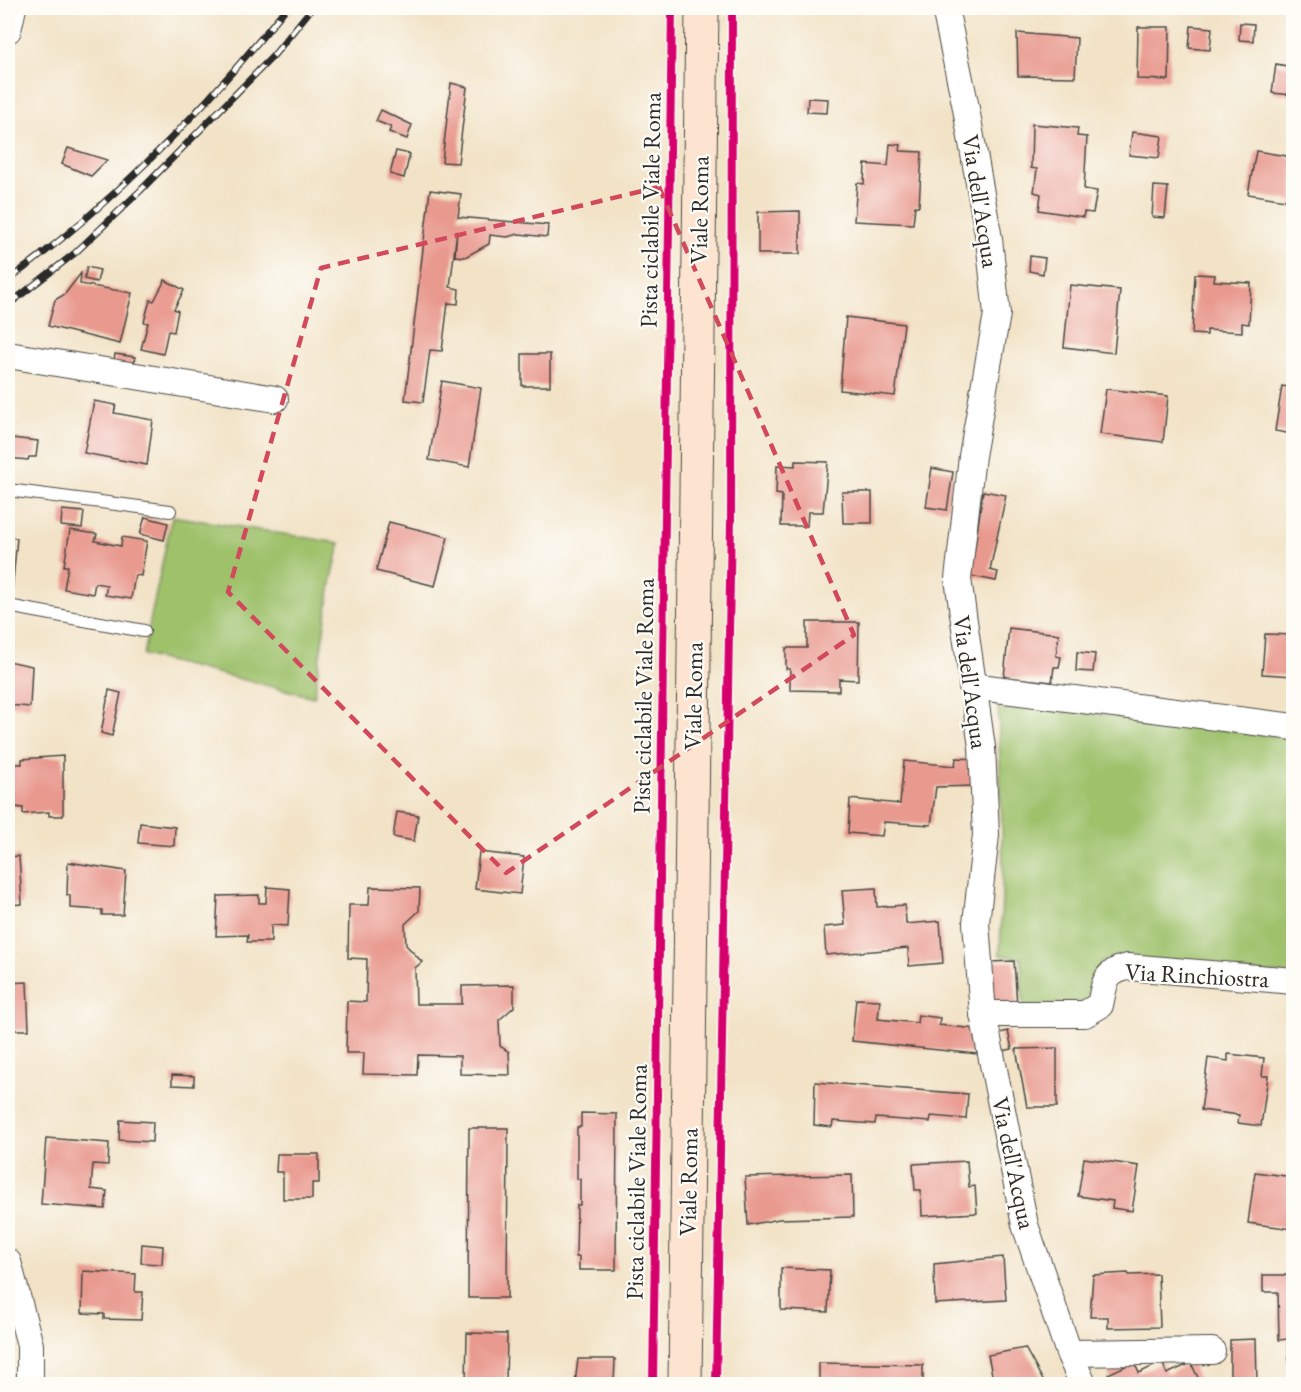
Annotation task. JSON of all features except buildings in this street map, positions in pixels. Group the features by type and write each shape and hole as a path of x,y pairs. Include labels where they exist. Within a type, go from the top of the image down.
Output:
{"main road":[{"name":"Viale Roma","path":"685,1384 702,8"}],"street":[{"path":"8,30 13,8"},
{"name":"Via dell'Acqua","path":"945,8 965,103 989,239 997,314 972,456 958,579 982,747 986,835 976,923 982,1014 1025,1225 1069,1353 1083,1384"},
{"path":"8,355 275,399"},
{"path":"972,686 1293,727"},
{"name":"Via Rinchiostra","path":"982,1014 1085,1014 1100,1005 1106,979 1113,970 1128,967 1293,981"},
{"path":"8,1262 30,1345 30,1384"},
{"path":"1069,1353 1212,1351"}],"lane":[{"path":"8,490 170,512"},
{"path":"8,606 144,631"}],"highlighted area":[{"path":"659,187 854,635 506,873 228,592 321,268"}],"green space":[{"path":"172,516 340,543 331,583 314,697 143,655"},
{"path":"998,702 1293,738 1293,975 1102,961 1093,1001 1023,1007 1021,958 1000,955 1003,863"}],"railway":[{"path":"8,280 84,220 156,154 223,83 286,8"},
{"path":"8,305 75,253 140,191 274,55 312,8"}],"cycle path":[{"name":"Pista ciclabile Viale Roma","path":"653,1384 672,8"},
{"path":"716,1384 731,519 732,8"}]}
